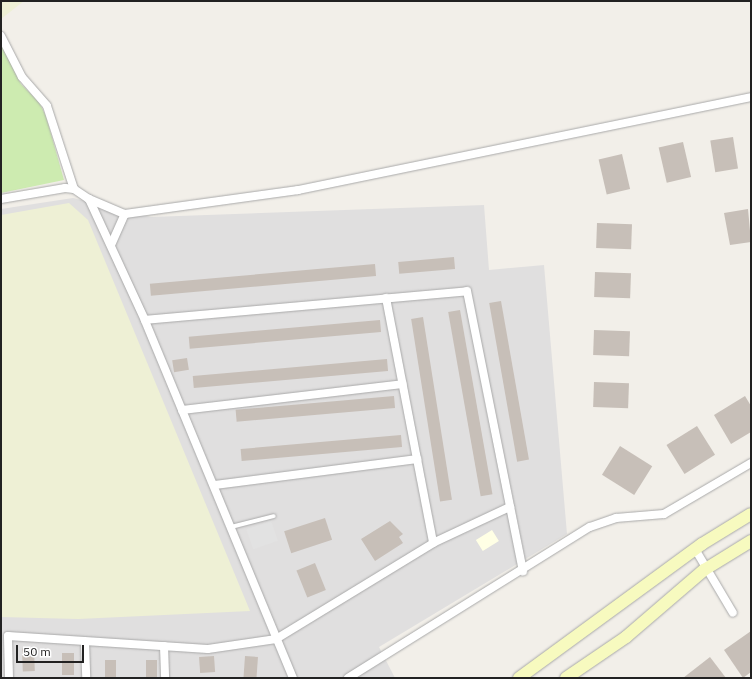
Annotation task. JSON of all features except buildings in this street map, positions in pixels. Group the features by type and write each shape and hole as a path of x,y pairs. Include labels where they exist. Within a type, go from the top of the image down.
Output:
{"street":[{"path":"1,36 22,77 47,106 74,189 88,199 125,214 298,190 751,98"},
{"path":"1,199 42,190 74,189"},
{"path":"88,199 111,244 145,320 215,485 293,678"},
{"path":"111,244 125,214"},
{"path":"145,320 467,291 523,571"},
{"path":"386,298 433,542"},
{"path":"182,410 402,384"},
{"path":"215,485 417,459"},
{"path":"348,678 523,571 590,527 616,518 671,511 751,463"},
{"path":"8,678 8,636 208,649 276,639 433,542 510,507"},
{"path":"519,678 695,549 751,514"},
{"path":"566,678 626,637 704,570 751,541"},
{"path":"695,549 704,570 733,613"},
{"path":"85,642 86,678"},
{"path":"164,646 165,678"}],"lane":[{"path":"231,526 274,516"}],"shaded area":[{"path":"1,1 24,1 1,19"},
{"path":"73,198 151,217 484,205 489,270 544,265 567,534 379,647 395,678 1,678 1,209"},
{"path":"69,203 88,220 250,611 78,619 1,617 1,215"},
{"path":"271,521 278,541 253,549 246,529"},
{"path":"492,530 499,541 483,551 476,540"}],"green space":[{"path":"1,44 21,84 39,102 46,116 64,180 1,193"}]}
